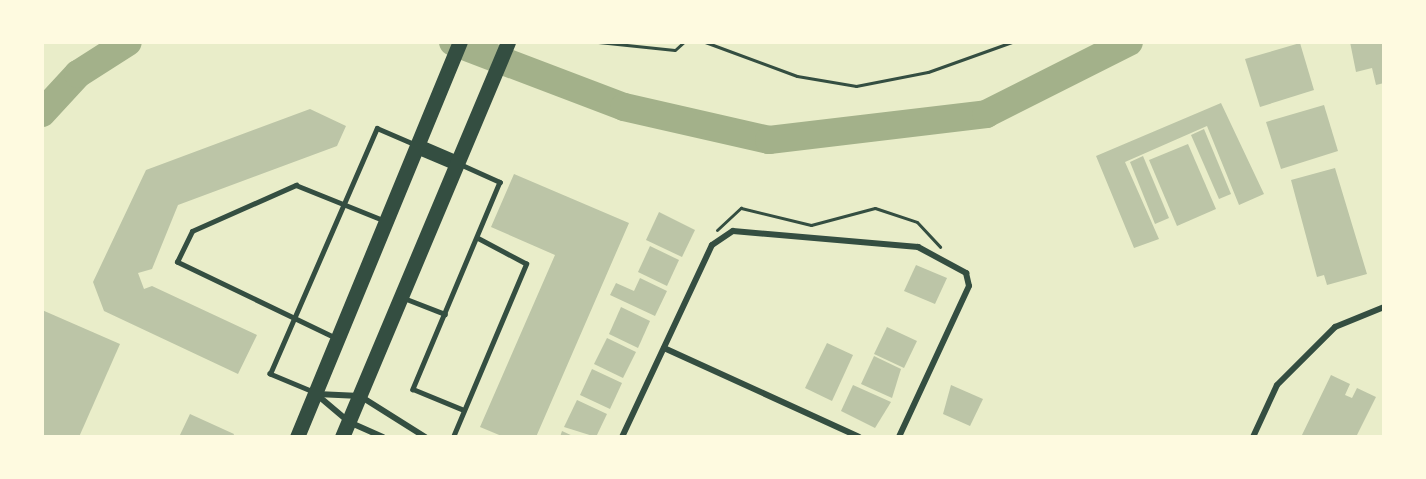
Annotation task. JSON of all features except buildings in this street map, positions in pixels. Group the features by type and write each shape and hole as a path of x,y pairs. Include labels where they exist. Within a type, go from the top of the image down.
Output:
{"main road":[{"path":"297,437 460,42"},
{"path":"342,437 508,42"},
{"path":"417,146 458,163"}],"street":[{"path":"622,437 720,237 733,231 918,247 958,265 969,286 900,437"},
{"path":"1253,437 1277,385 1335,327 1384,307"},
{"path":"664,348 858,437"},
{"path":"315,393 360,396 424,437"},
{"path":"315,393 349,422 383,437"}],"lane":[{"path":"315,393 270,374 376,128 417,146"},
{"path":"458,163 500,182 413,389 464,411"},
{"path":"338,339 177,262 192,231 296,185 386,222"},
{"path":"453,437 526,264 477,238"},
{"path":"402,297 444,314"}],"path":[{"path":"598,42 675,50 684,42"},
{"path":"705,42 797,76 856,86 928,72 1012,42"},
{"path":"720,237 719,223 741,208 811,225 875,208 917,222 942,244 937,254"}],"waterway":[{"path":"42,113 78,74 128,42"},
{"path":"453,42 624,107 769,140 986,114 1129,42"}]}
